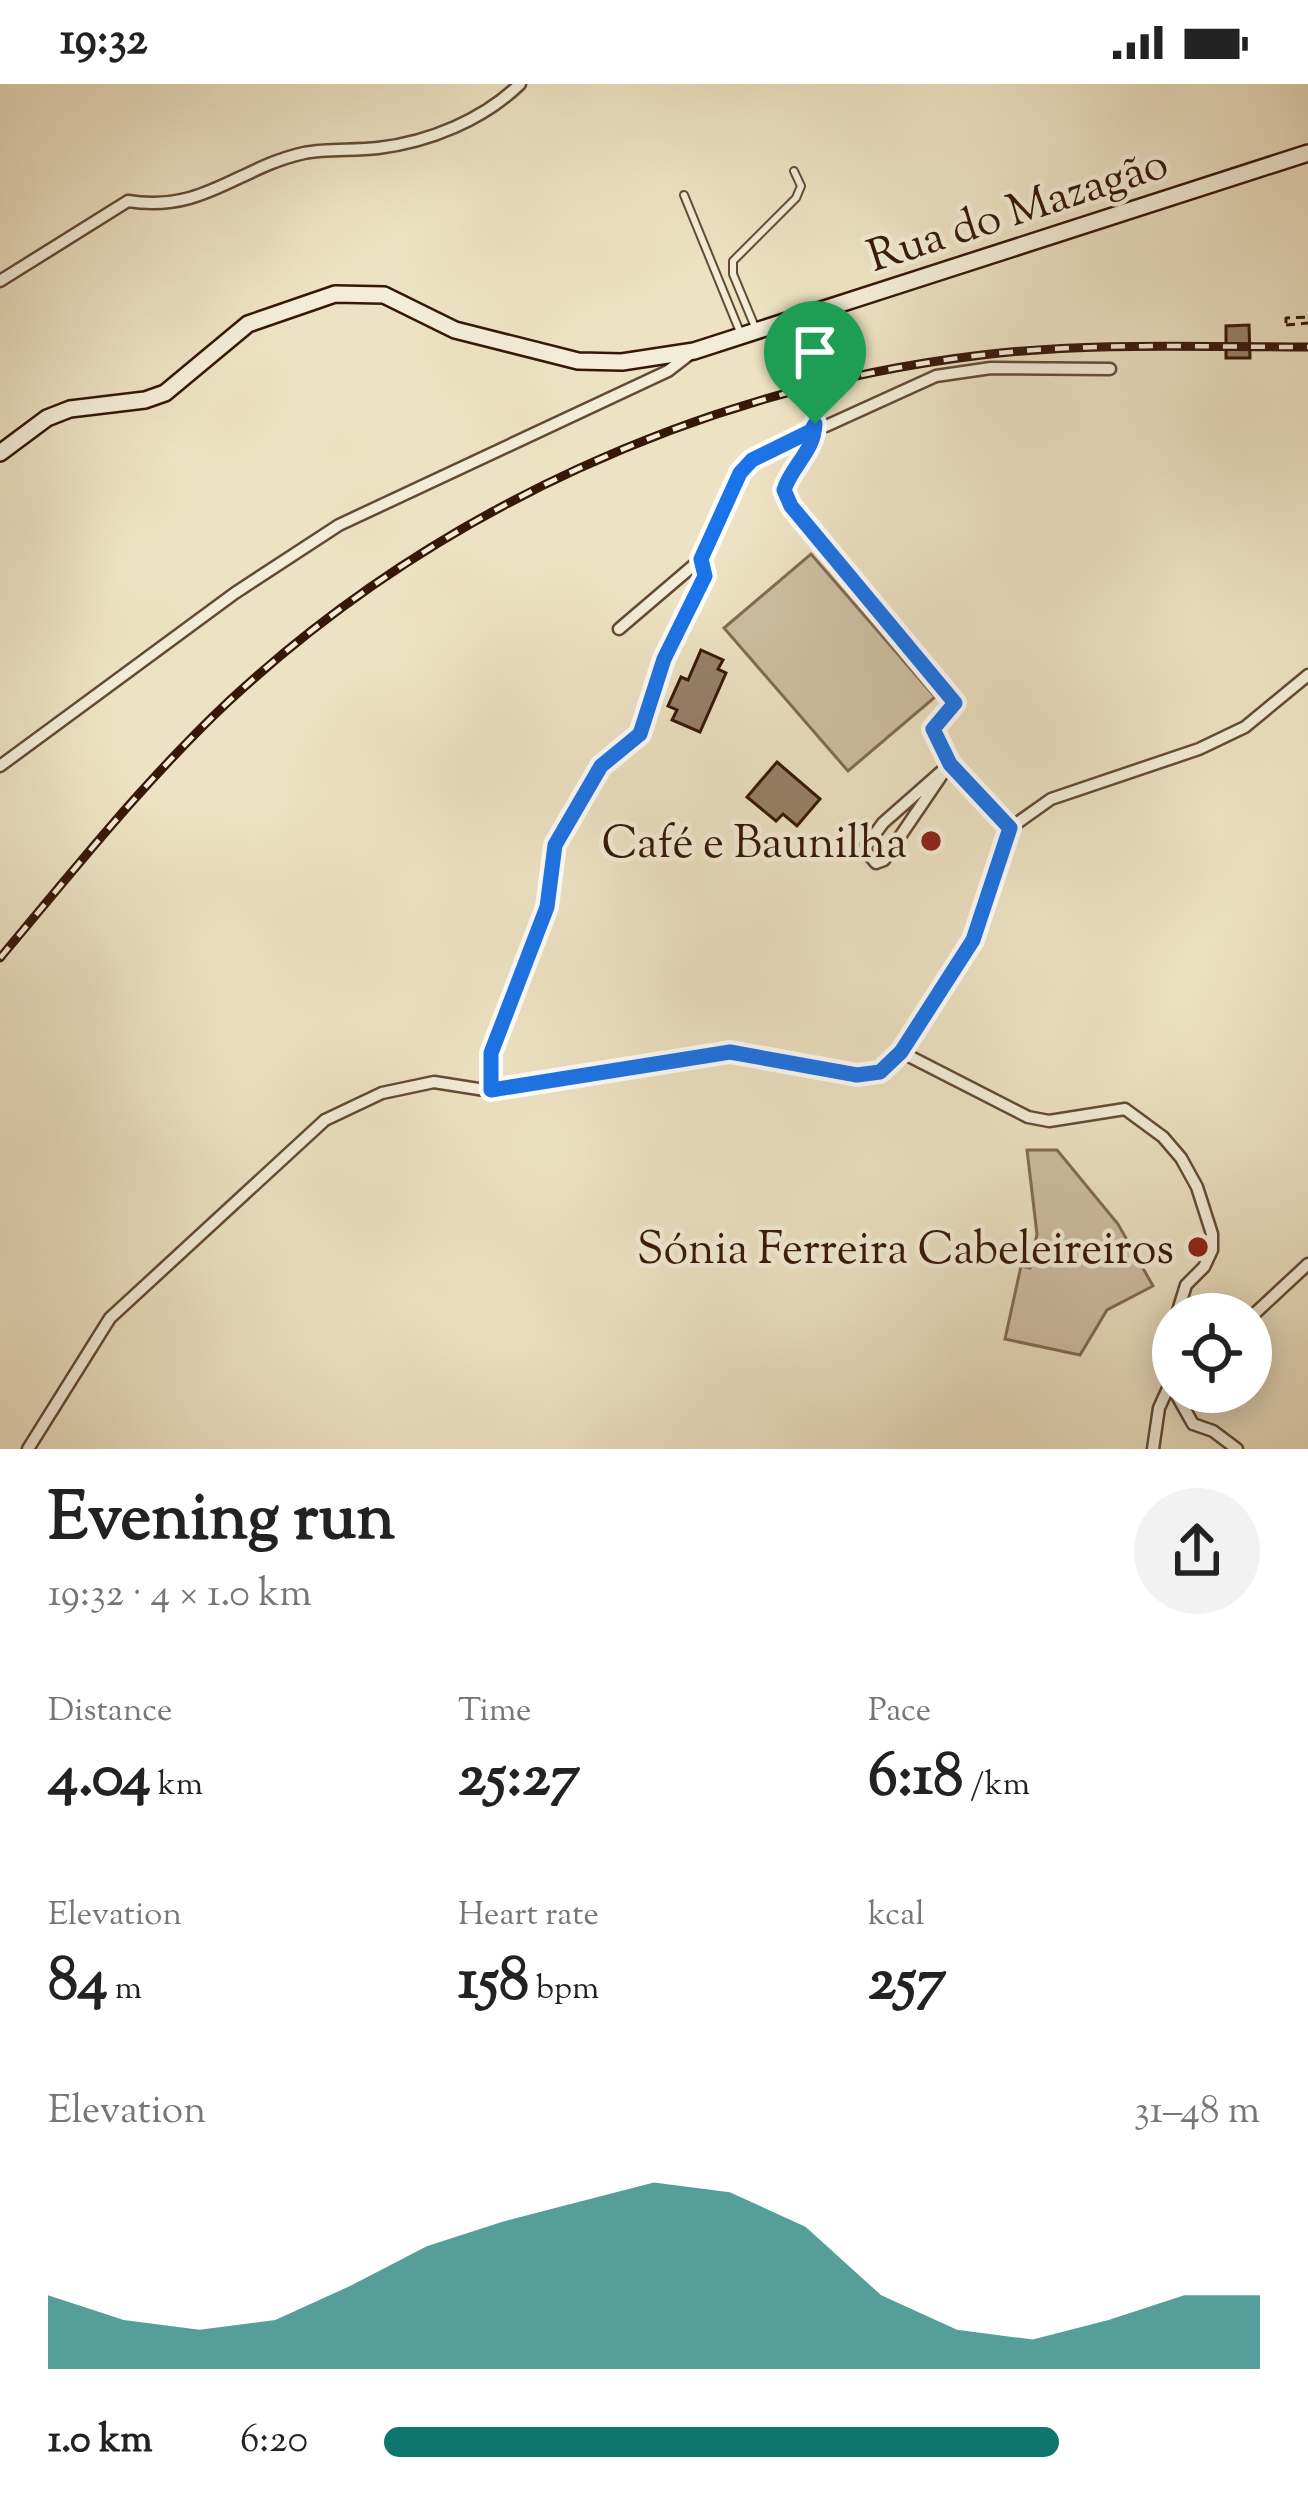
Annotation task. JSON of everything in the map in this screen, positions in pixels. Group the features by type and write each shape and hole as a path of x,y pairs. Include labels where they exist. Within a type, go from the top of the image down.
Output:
{"street":[{"path":"0,280 128,201 154,205 193,199 304,153 401,145 472,120 520,84"},
{"name":"Rua do Mazagão","path":"7,448 47,418 70,409 165,393 248,324 335,294 384,295 455,330 578,361 638,361 694,351 1308,153"},
{"path":"784,321 815,424 809,452 789,475 784,490 791,506 955,703 933,729 946,767 1010,828"},
{"path":"0,766 236,593 339,525 668,371 694,351"},
{"path":"815,424 826,426 936,376 991,368 1110,369"},
{"path":"619,629 701,559 740,473 752,460 811,431 815,424"},
{"path":"491,1090 491,1053 547,907 555,845 601,766 640,734 664,659 705,576 701,559"},
{"path":"28,1449 110,1318 325,1120 382,1093 434,1082 491,1090 730,1052 857,1075 880,1072 901,1052 973,940 1010,828 1051,799 1199,749 1245,728 1308,676"},
{"path":"946,767 884,860 871,860 864,849 869,840 946,767"},
{"path":"901,1052 1028,1117 1049,1121 1125,1108 1163,1136 1197,1187 1212,1234 1212,1250 1184,1293"},
{"path":"1272,1297 1308,1264"},
{"path":"1153,1449 1158,1413"},
{"path":"1187,1413 1193,1424 1213,1431 1237,1449"}],"lane":[{"path":"749,333 731,267 735,257 796,198 801,186 794,171"},
{"path":"684,195 749,333"}],"path":[{"path":"1286,324 1308,320"}],"shaded area":[{"path":"811,554 935,697 848,771 724,628"},
{"path":"1027,1150 1057,1150 1118,1224 1153,1286 1107,1310 1080,1355 1005,1339 1021,1266 1030,1268 1037,1234"}],"building":[{"path":"1249,325 1250,358 1226,358 1226,326"},
{"path":"701,650 723,660 718,669 726,673 700,732 672,720 677,710 668,706 681,677 688,680"},
{"path":"777,762 820,799 797,826 783,814 776,821 747,797"}],"railway":[{"path":"0,958 168,762 229,701 309,633 394,571 484,516 578,469 675,429 776,396 878,372 1063,348 1308,347"}],"place":[{"name":"Café e Baunilha","path":"931,841"},
{"name":"Sónia Ferreira Cabeleireiros","path":"1198,1247"}],"route":[{"path":"815,424 809,452 789,475 784,490 791,506 955,703 933,729 950,764 1010,828 973,940 901,1052 880,1072 857,1075 730,1052 491,1090 491,1053 547,907 555,845 601,766 640,734 664,659 705,576 701,559 740,473 752,460 811,431 815,424"}]}
